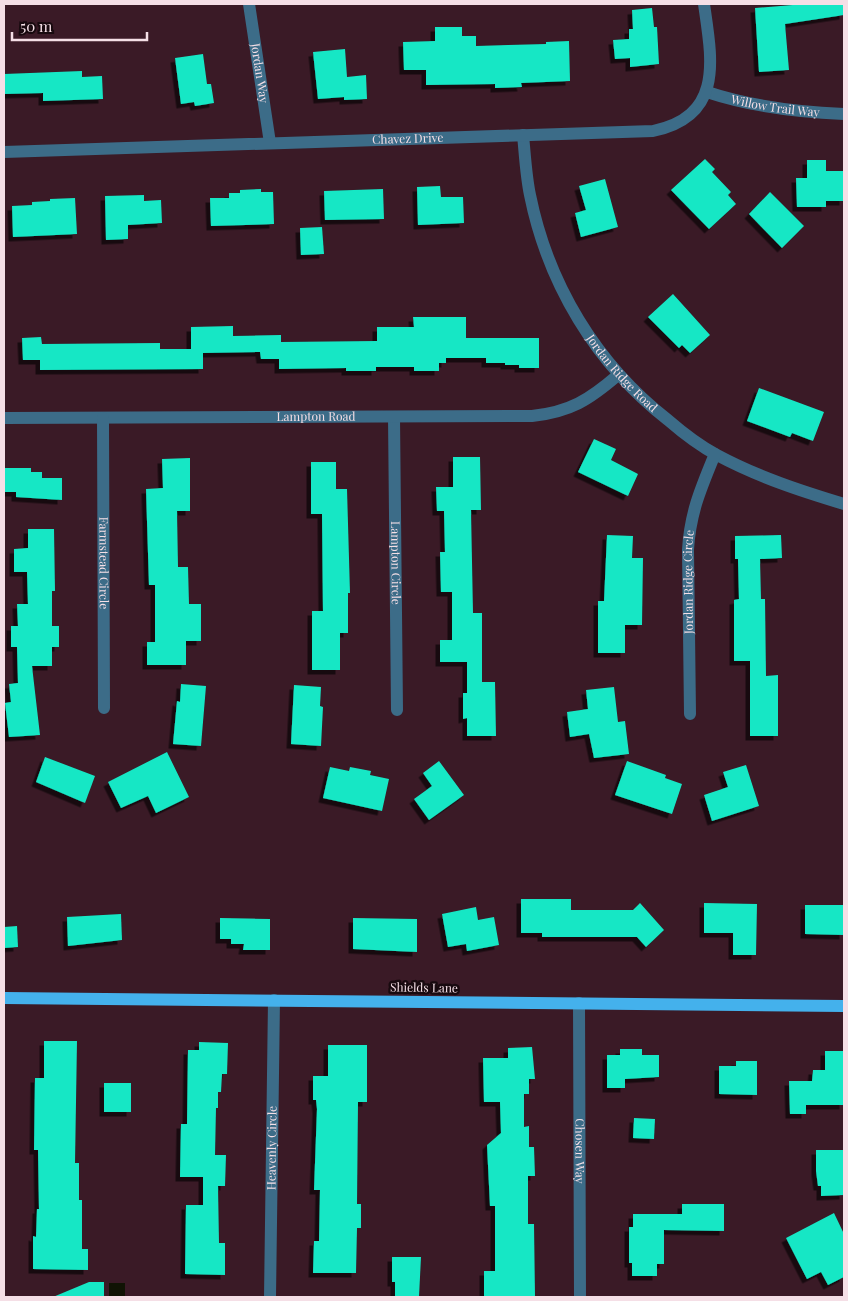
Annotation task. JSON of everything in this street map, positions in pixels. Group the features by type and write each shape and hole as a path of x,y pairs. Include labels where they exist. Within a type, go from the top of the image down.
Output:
{"main road":[{"name":"Shields Lane","path":"4,998 844,1006"}],"street":[{"name":"Jordan Way","path":"249,4 270,143"},
{"name":"Chavez Drive","path":"4,152 653,131 670,127 684,120 697,108 707,92 710,78 710,56 704,4"},
{"name":"Willow Trail Way","path":"707,92 736,101 770,108 844,114"},
{"name":"Jordan Ridge Road","path":"523,135 530,195 551,265 567,301 589,337 618,375 647,404 715,454 760,476 844,504"},
{"name":"Lampton Road","path":"4,418 532,416 552,414 574,407 593,396 618,375"},
{"name":"Lampton Circle","path":"394,417 397,710"},
{"name":"Farmstead Circle","path":"103,418 104,708"},
{"name":"Jordan Ridge Circle","path":"690,714 688,550 690,525 695,500 715,454"},
{"name":"Heavenly Circle","path":"270,1297 274,1000"},
{"name":"Chosen Way","path":"579,1003 580,1297"}],"shaded area":[{"path":"109,1283 125,1283 125,1297 109,1297"}],"building":[{"path":"805,4 844,4 844,15 785,24 789,70 759,72 755,8"},
{"path":"652,8 654,27 657,27 659,64 630,67 630,58 615,59 613,40 629,39 629,29 633,29 632,10"},
{"path":"435,27 462,27 462,36 476,36 476,46 546,44 546,42 569,41 570,81 521,83 522,87 495,88 495,84 426,85 426,70 404,70 403,42 435,41"},
{"path":"345,49 347,77 366,75 367,99 344,100 344,97 318,99 313,52"},
{"path":"203,54 207,84 211,84 214,103 195,106 194,102 181,104 175,58"},
{"path":"82,71 82,77 102,76 103,99 43,101 43,93 4,94 4,74"},
{"path":"705,159 715,169 712,172 731,192 728,195 736,204 709,229 671,190"},
{"path":"807,160 826,160 826,171 844,171 844,201 826,201 826,207 797,207 796,178 807,178"},
{"path":"605,179 618,227 581,237 575,213 586,210 579,186"},
{"path":"440,186 441,197 463,197 464,223 418,225 417,187"},
{"path":"261,189 261,192 273,192 274,224 211,226 210,198 229,198 229,193 240,193 240,190"},
{"path":"383,189 384,219 325,220 324,191"},
{"path":"770,192 804,226 782,248 749,214"},
{"path":"144,195 144,201 161,200 162,223 128,225 128,239 106,240 105,196"},
{"path":"75,198 77,234 13,237 12,206 32,205 32,202 50,201 50,199"},
{"path":"322,227 324,254 301,255 300,228"},
{"path":"673,294 710,335 690,353 682,345 679,348 648,317"},
{"path":"413,317 466,317 466,338 539,338 539,368 519,368 519,365 486,363 486,358 446,358 446,363 439,363 439,371 414,371 414,367 376,367 376,371 346,371 346,368 279,369 279,359 261,359 260,352 203,353 203,369 40,370 40,360 23,360 22,338 41,337 42,344 160,343 160,349 191,349 191,327 233,326 233,336 281,335 281,342 377,341 377,327 414,327"},
{"path":"759,388 824,412 813,441 792,433 790,437 747,421"},
{"path":"594,439 616,449 611,460 638,474 628,496 578,472"},
{"path":"453,457 480,457 481,510 471,510 473,613 482,613 482,682 495,682 496,736 467,736 467,718 463,719 463,693 467,693 467,662 440,662 440,640 452,640 452,592 441,592 440,552 445,552 444,511 437,511 436,487 453,487"},
{"path":"190,458 190,511 177,511 178,567 188,567 189,604 201,604 201,641 186,641 186,665 147,665 147,642 155,642 155,585 149,585 146,489 163,488 162,459"},
{"path":"311,462 336,462 336,489 347,489 350,593 348,593 348,633 340,633 340,670 312,670 312,611 323,611 322,514 311,514"},
{"path":"4,468 31,468 31,472 42,472 42,478 62,478 62,500 16,497 16,492 4,492"},
{"path":"28,529 54,529 55,591 52,591 52,626 59,626 59,647 52,647 52,666 32,666 40,735 9,737 5,703 11,702 9,684 18,683 17,647 11,647 11,626 18,626 17,604 28,604 27,572 14,572 14,549 28,548"},
{"path":"607,535 633,536 632,558 643,558 642,625 625,625 625,653 598,653 598,601 604,601"},
{"path":"781,535 782,558 760,559 761,599 765,599 766,676 778,675 778,736 750,736 750,661 734,661 734,600 739,599 738,559 735,559 735,536"},
{"path":"181,684 206,686 201,746 173,744 177,701 180,702"},
{"path":"294,685 321,687 320,706 323,707 321,746 291,744"},
{"path":"614,687 618,722 625,721 629,754 594,758 589,734 570,737 567,712 588,709 586,690"},
{"path":"167,752 189,797 156,813 148,796 121,808 108,782"},
{"path":"45,757 95,776 85,803 36,782"},
{"path":"439,761 464,795 429,820 414,799 432,786 423,773"},
{"path":"627,761 666,775 665,778 682,784 672,814 615,795"},
{"path":"746,765 759,806 712,821 704,795 728,787 723,772"},
{"path":"330,767 349,771 350,767 371,771 370,775 389,779 382,811 323,798"},
{"path":"521,899 571,899 571,910 633,910 640,903 664,930 646,947 637,937 542,937 542,933 521,933"},
{"path":"704,903 757,904 756,955 733,955 733,933 704,933"},
{"path":"805,905 844,905 844,935 805,934"},
{"path":"476,907 478,920 494,917 499,945 467,951 466,944 448,947 442,914"},
{"path":"121,914 122,940 68,946 67,917"},
{"path":"220,918 270,919 270,950 243,950 244,944 231,944 231,939 220,939"},
{"path":"353,918 417,919 417,952 353,949"},
{"path":"17,926 18,947 4,948 4,927"},
{"path":"44,1041 77,1041 75,1163 79,1163 79,1200 82,1200 82,1249 88,1249 88,1270 33,1269 33,1236 36,1237 37,1209 39,1209 38,1150 34,1150 35,1078 44,1078"},
{"path":"199,1042 228,1043 227,1074 222,1074 221,1092 218,1092 218,1108 216,1108 215,1155 226,1155 225,1186 218,1186 219,1243 225,1243 225,1275 185,1274 186,1205 203,1205 203,1177 180,1177 181,1124 187,1124 188,1050 199,1050"},
{"path":"328,1045 367,1045 367,1102 358,1102 357,1204 361,1204 361,1228 357,1228 356,1273 313,1273 314,1241 319,1241 320,1190 314,1190 317,1109 316,1100 313,1100 313,1076 328,1076"},
{"path":"532,1047 535,1079 529,1079 529,1094 524,1094 524,1127 529,1126 529,1147 534,1147 535,1176 528,1176 528,1224 534,1224 535,1296 484,1297 484,1271 495,1271 495,1206 490,1206 487,1145 501,1133 500,1102 484,1102 483,1058 508,1058 508,1048"},
{"path":"620,1049 642,1049 642,1055 659,1055 659,1077 625,1079 625,1088 607,1088 607,1055 620,1055"},
{"path":"825,1051 844,1051 844,1105 806,1105 806,1114 790,1114 789,1081 812,1081 813,1070 825,1070"},
{"path":"736,1061 757,1061 757,1095 719,1094 719,1066 736,1066"},
{"path":"104,1083 131,1083 131,1112 104,1112"},
{"path":"634,1118 655,1119 654,1139 633,1138"},
{"path":"816,1150 844,1150 844,1195 821,1196 821,1186 818,1186 816,1171"},
{"path":"682,1204 724,1204 724,1231 664,1230 664,1264 657,1264 657,1276 632,1276 632,1263 629,1263 629,1227 633,1227 633,1214 682,1214"},
{"path":"834,1213 844,1234 844,1277 828,1285 821,1272 807,1279 786,1238"},
{"path":"392,1257 421,1257 419,1297 395,1297 395,1282 392,1282"},
{"path":"89,1282 104,1282 104,1297 53,1297"}]}
